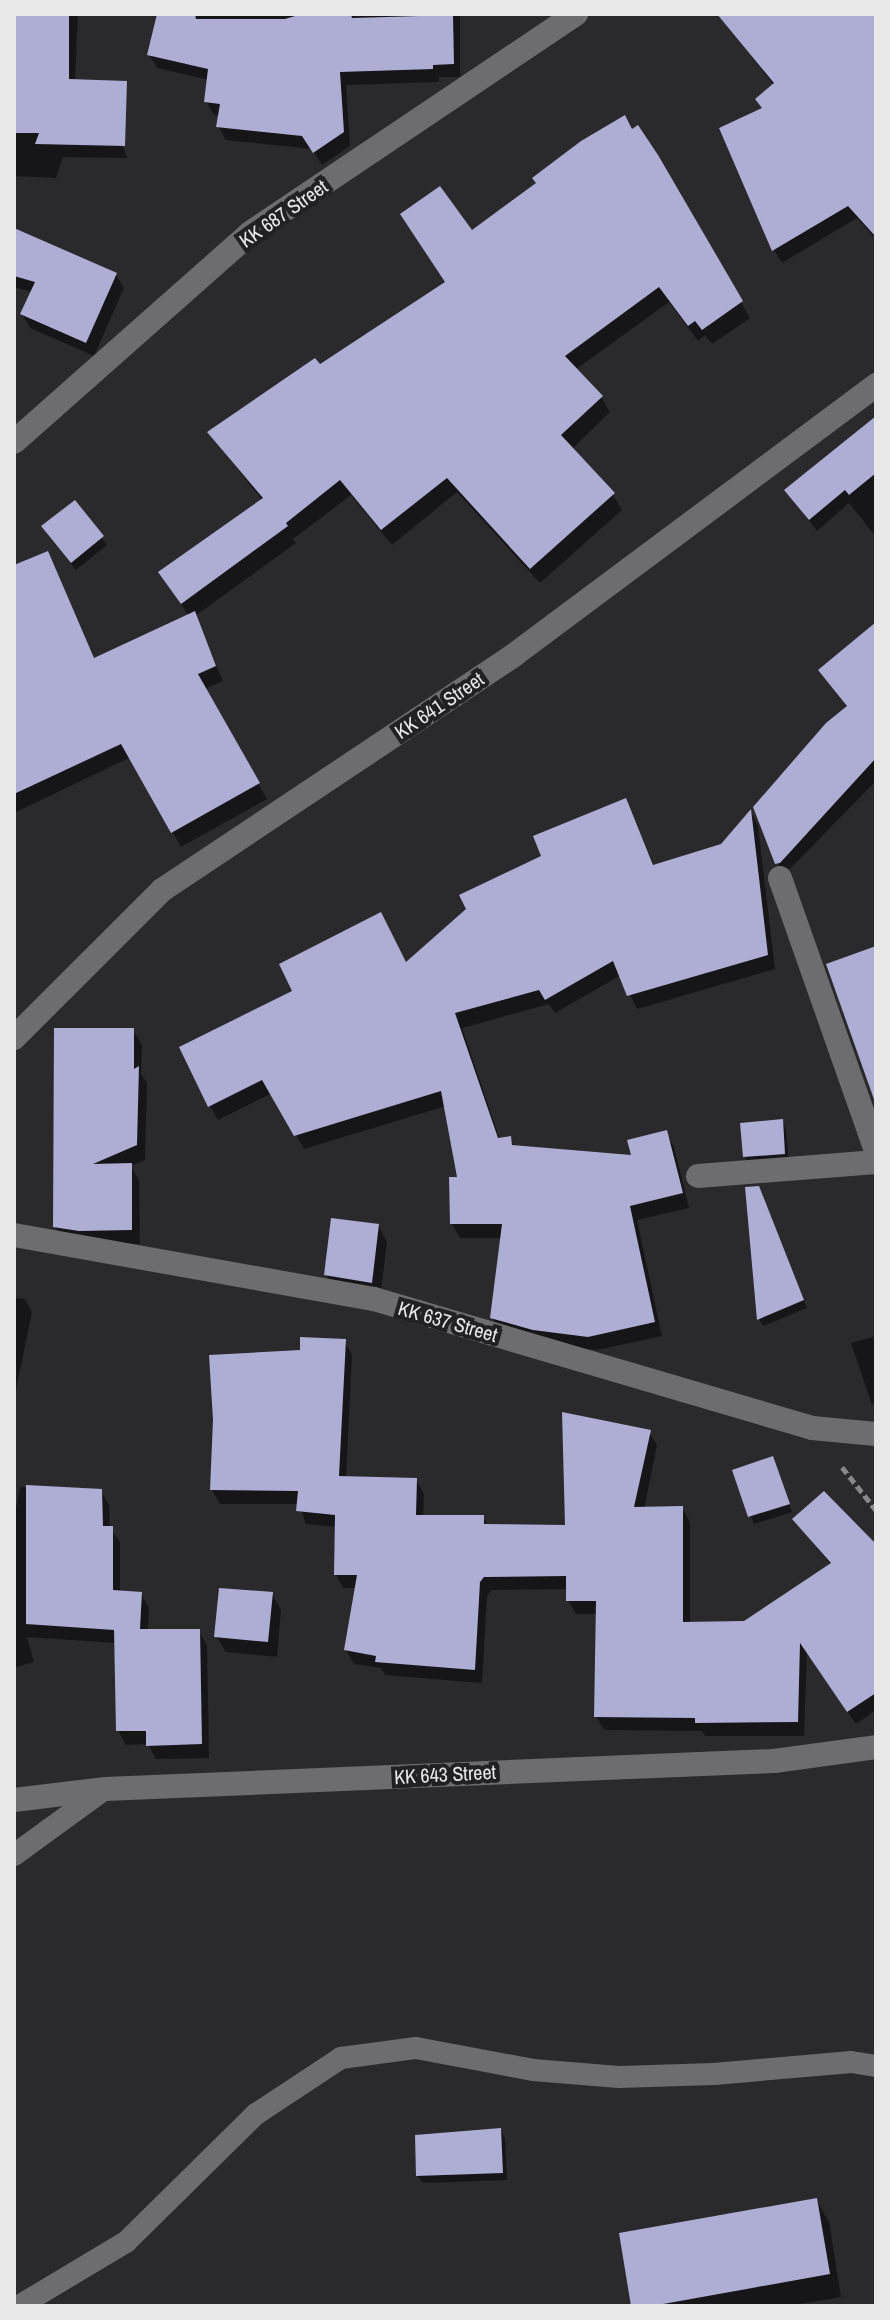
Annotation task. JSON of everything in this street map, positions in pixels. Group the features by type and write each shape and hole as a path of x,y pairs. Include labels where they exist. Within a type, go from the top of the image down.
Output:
{"street":[{"name":"KK 687 Street","path":"14,442 250,233 576,14"},
{"name":"KK 641 Street","path":"14,1038 162,890 514,655 876,385"},
{"path":"780,878 876,1150"},
{"path":"698,1176 876,1162"},
{"name":"KK 637 Street","path":"14,1235 374,1299 812,1428 876,1434"},
{"name":"KK 643 Street","path":"14,1800 105,1789 774,1761 876,1747"}],"lane":[{"path":"14,1855 105,1789"},
{"path":"19,2306 126,2242 256,2114 341,2058 416,2048 533,2070 619,2077 714,2074 851,2062 876,2066"}],"building":[{"path":"14,14 69,14 69,79 127,81 125,146 35,144 39,133 14,133"},
{"path":"157,14 195,14 196,19 285,19 302,14 351,14 352,18 453,15 454,64 433,65 433,69 340,72 344,132 313,153 302,136 216,127 220,104 204,102 208,69 147,55"},
{"path":"717,14 876,14 876,237 848,206 772,251 719,128 762,108 755,99 774,83"},
{"path":"625,115 632,129 638,125 658,155 743,301 702,330 695,321 688,326 659,287 565,356 603,396 561,435 615,493 530,569 447,478 381,530 340,480 286,523 288,526 181,604 158,572 263,498 207,432 315,358 320,364 445,282 400,214 440,186 472,230 536,183 532,178 581,141"},
{"path":"14,228 117,273 86,343 20,314 35,282 14,276"},
{"path":"876,416 876,473 849,495 845,490 809,520 784,490"},
{"path":"75,500 104,536 71,563 41,526"},
{"path":"48,551 94,658 195,611 216,666 198,674 260,783 171,833 121,744 14,794 14,565"},
{"path":"876,622 876,758 780,863 775,864 753,807 826,723 847,706 818,670"},
{"path":"626,798 653,865 721,844 751,809 768,955 627,996 613,961 545,1000 539,990 455,1013 498,1138 511,1136 512,1145 631,1155 627,1140 667,1130 683,1193 630,1206 655,1322 588,1337 533,1330 490,1318 502,1224 450,1224 449,1177 457,1177 441,1091 294,1136 262,1080 208,1107 179,1047 292,991 279,964 381,912 406,962 466,909 459,895 541,856 533,836"},
{"path":"876,946 876,1105 826,964"},
{"path":"54,1028 134,1028 134,1069 139,1066 137,1145 93,1164 132,1163 132,1230 79,1231 53,1227"},
{"path":"783,1119 785,1154 743,1157 740,1123"},
{"path":"759,1186 804,1300 757,1320 745,1187"},
{"path":"331,1218 379,1224 372,1283 324,1275"},
{"path":"300,1337 346,1339 339,1476 417,1478 416,1515 484,1515 484,1524 565,1525 562,1412 651,1430 634,1507 683,1506 683,1622 744,1621 831,1563 792,1519 824,1491 876,1544 876,1693 847,1712 800,1643 798,1722 695,1723 695,1718 594,1717 596,1601 566,1601 566,1576 484,1577 480,1582 475,1670 375,1662 376,1656 344,1650 357,1575 334,1575 335,1515 296,1511 298,1491 210,1490 213,1420 209,1355 300,1350"},
{"path":"773,1456 790,1504 748,1517 732,1470"},
{"path":"26,1485 102,1489 103,1526 113,1526 113,1590 142,1592 140,1629 200,1629 202,1744 146,1746 146,1731 116,1731 114,1630 26,1624"},
{"path":"219,1588 273,1592 268,1642 214,1637"},
{"path":"501,2128 503,2173 416,2176 415,2135"},
{"path":"817,2198 830,2274 652,2306 631,2306 619,2233"}]}
